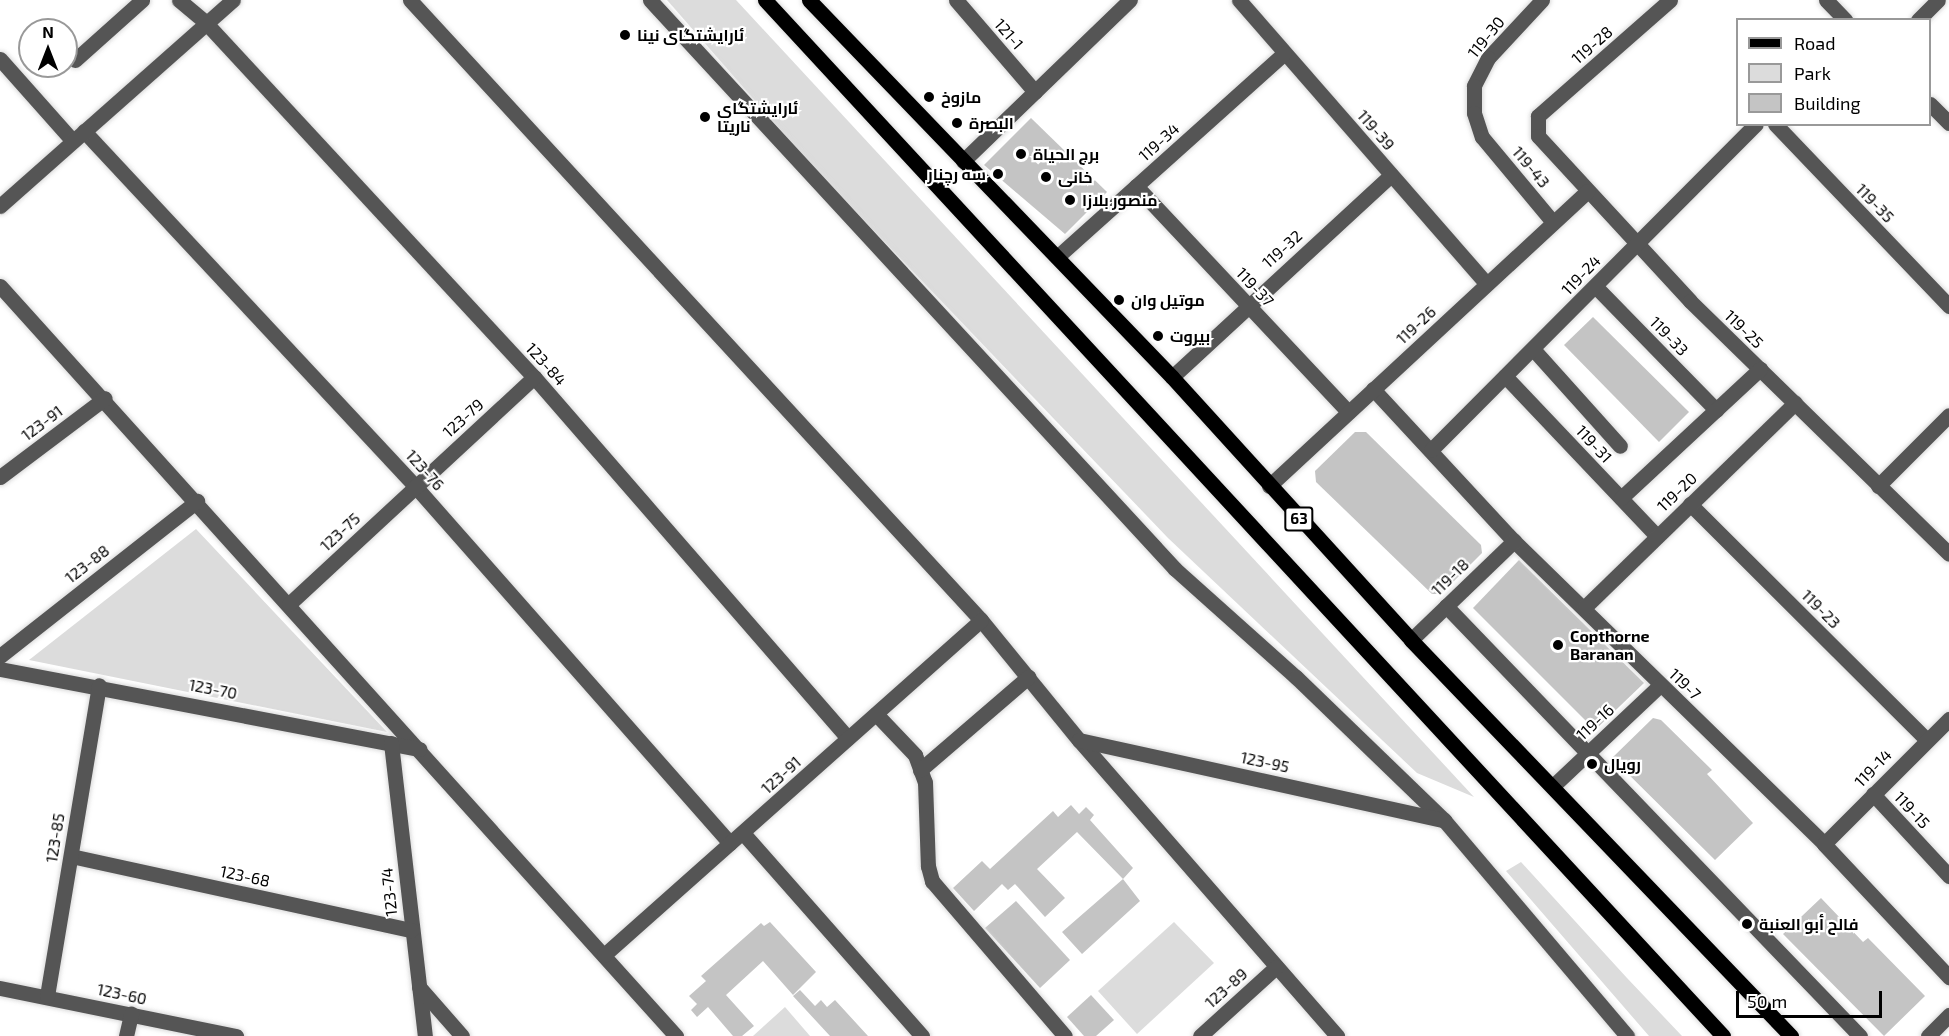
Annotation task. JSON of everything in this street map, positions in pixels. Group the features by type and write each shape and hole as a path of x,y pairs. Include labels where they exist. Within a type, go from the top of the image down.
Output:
{"main road":[{"name":"63","path":"765,0 1723,1036"},
{"name":"63","path":"809,0 1172,377 1411,640 1554,785 1791,1036"}],"street":[{"path":"78,57 142,0"},
{"name":"123-84","path":"179,0 206,23 534,377 848,738"},
{"path":"0,206 233,0"},
{"path":"410,0 981,620 1079,740 1337,1036"},
{"path":"650,0 1175,569 1296,677 1444,820 1627,1036"},
{"name":"121-1","path":"956,0 1035,92"},
{"path":"963,161 1130,0"},
{"name":"119-39","path":"1239,0 1486,284"},
{"name":"119-30","path":"1482,137 1474,113 1474,86 1488,58 1542,0"},
{"name":"119-28","path":"1538,116 1670,0"},
{"path":"1826,0 1843,18"},
{"path":"1920,18 1938,0"},
{"name":"119-34","path":"1057,257 1284,53"},
{"name":"123-76","path":"0,59 78,136 415,486 730,843"},
{"path":"1931,106 1949,123"},
{"name":"119-25","path":"1538,116 1538,136 1588,191 1760,369 1949,554"},
{"name":"119-24","path":"1431,450 1754,126"},
{"name":"119-35","path":"1777,126 1949,306"},
{"name":"119-43","path":"1482,137 1552,221"},
{"name":"119-32","path":"1172,377 1247,305 1391,174"},
{"name":"119-37","path":"1136,186 1348,412"},
{"name":"119-26","path":"1269,486 1552,221 1588,191"},
{"path":"0,286 105,398 676,1036"},
{"name":"119-33","path":"1596,287 1716,410"},
{"path":"1533,349 1620,446"},
{"path":"1621,498 1760,369"},
{"name":"119-31","path":"1505,376 1657,536"},
{"name":"123-79","path":"415,486 534,377"},
{"name":"119-7","path":"1373,389 1514,541 1585,607 1660,686 1824,843 1949,977"},
{"name":"123-91","path":"0,477 105,398"},
{"name":"119-20","path":"1585,607 1795,403"},
{"path":"1878,486 1949,415"},
{"name":"123-75","path":"289,604 415,486"},
{"name":"123-88","path":"0,656 197,501"},
{"name":"119-23","path":"1690,504 1926,739"},
{"name":"119-18","path":"1411,640 1514,541"},
{"path":"1446,606 1860,1036"},
{"name":"123-91","path":"604,955 981,620"},
{"name":"123-70","path":"0,669 99,685 419,749"},
{"path":"920,770 1028,677"},
{"name":"123-85","path":"47,996 99,685"},
{"name":"119-16","path":"1554,785 1660,686"},
{"path":"876,714 915,756 925,782 928,866 932,881 1065,1036"},
{"name":"119-14","path":"1824,843 1926,739 1949,719"},
{"name":"123-95","path":"1079,740 1444,820"},
{"name":"123-74","path":"391,743 425,1036"},
{"name":"119-15","path":"1873,794 1949,876"},
{"path":"743,833 922,1036"},
{"name":"123-68","path":"71,856 411,930"},
{"name":"123-89","path":"1200,1036 1276,967"},
{"path":"418,987 462,1036"},
{"name":"123-60","path":"0,988 236,1036"},
{"path":"126,1036 131,1014"},
{"path":"1928,1036 1949,1015"}],"green space":[{"path":"667,0 736,0 1474,797 1417,773 1168,538 813,167"},
{"path":"196,529 387,732 29,660"},
{"path":"1521,862 1682,1036 1649,1036 1506,871"},
{"path":"1174,922 1214,963 1137,1034 1098,991"},
{"path":"785,1007 810,1036 753,1036"}],"building":[{"path":"1031,118 1107,192 1065,234 984,165"},
{"path":"1593,317 1689,412 1659,442 1564,345"},
{"path":"1355,432 1366,432 1481,545 1482,553 1441,594 1432,594 1316,482 1315,471"},
{"name":"Copthorne Baranan","path":"1519,560 1644,683 1595,730 1473,608"},
{"path":"1653,718 1661,720 1712,770 1707,774 1753,823 1715,860 1612,758"},
{"path":"1071,805 1079,814 1086,807 1094,815 1090,820 1133,868 1123,879 1077,832 1037,869 1065,898 1045,917 1015,884 1008,890 1002,884 974,911 953,888 982,861 990,869 1053,811 1058,817"},
{"path":"1123,879 1140,901 1082,954 1062,932"},
{"path":"1821,898 1863,942 1868,938 1925,996 1884,1036 1783,934"},
{"path":"1016,901 1070,960 1040,988 985,928"},
{"path":"770,922 816,972 793,995 763,961 726,995 754,1026 742,1036 733,1036 708,1007 697,1017 691,1010 697,1004 689,996 706,981 701,976 761,923 764,926"},
{"path":"800,990 815,1006 821,1000 827,1007 835,1000 868,1036 830,1036 793,996"},
{"path":"1091,995 1114,1020 1096,1036 1084,1036 1067,1017"}],"place":[{"name":"ئارایشتگای نینا","path":"625,35"},
{"name":"مازوخ","path":"929,97"},
{"name":"ئارایشتگای ناریتا","path":"705,117"},
{"name":"البصرة","path":"957,123"},
{"name":"برج الحياة","path":"1021,154"},
{"name":"سه رچنار","path":"998,174"},
{"name":"خانی","path":"1046,177"},
{"name":"منصور بلازا","path":"1070,200"},
{"name":"موتيل وان","path":"1119,300"},
{"name":"بیروت","path":"1158,336"},
{"name":"Copthorne Baranan","path":"1558,645"},
{"name":"رویال","path":"1592,764"},
{"name":"فالح أبو العنبة","path":"1747,924"}]}
